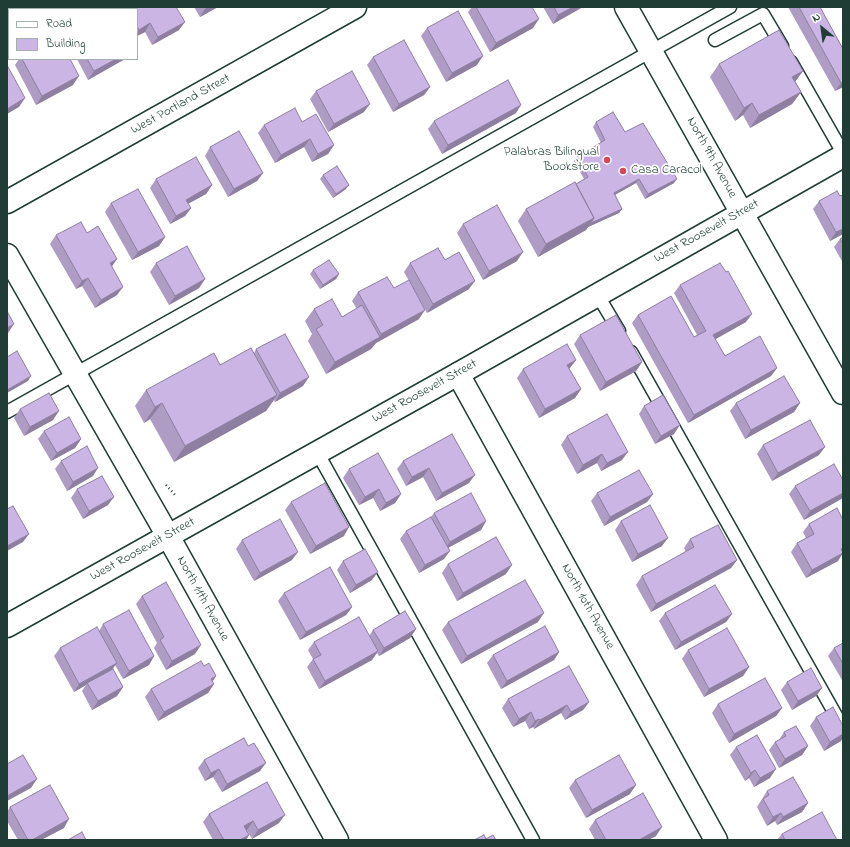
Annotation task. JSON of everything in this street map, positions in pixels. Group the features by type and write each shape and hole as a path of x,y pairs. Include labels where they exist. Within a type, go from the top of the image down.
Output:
{"street":[{"name":"West Portland Street","path":"7,202 355,7"},
{"name":"North 9th Avenue","path":"626,7 843,393"},
{"name":"West Roosevelt Street","path":"7,626 458,374 843,156"},
{"name":"North 11th Avenue","path":"7,255 168,536 337,840"},
{"name":"North 10th Avenue","path":"458,374 716,840"}],"lane":[{"path":"7,412 730,7"},
{"path":"715,40 763,14 843,153"},
{"path":"597,294 843,728"},
{"path":"317,452 534,840"}],"building":[{"path":"107,7 108,8 82,8"},
{"path":"176,7 185,22 158,37 150,23 139,30 138,8 126,8"},
{"path":"476,7 532,7 539,19 496,43"},
{"path":"554,7 573,7 558,15"},
{"path":"799,7 820,7 843,49 843,82 841,83"},
{"path":"458,11 483,56 452,73 427,28"},
{"path":"779,30 803,71 792,77 801,92 759,115 752,103 744,108 719,64"},
{"path":"404,40 430,87 399,104 373,57"},
{"path":"23,60 71,60 79,76 42,96"},
{"path":"88,60 114,60 94,71"},
{"path":"7,65 25,98 7,109"},
{"path":"352,71 370,104 334,124 316,91"},
{"path":"508,80 521,105 448,145 434,121"},
{"path":"295,108 302,122 316,114 334,145 318,154 310,139 281,155 264,125"},
{"name":"Casa Caracol","path":"613,112 625,132 643,123 677,179 648,194 639,179 614,193 622,209 591,223 594,218 576,184 588,177 577,157 605,140 596,122"},
{"path":"239,131 263,173 234,189 210,147"},
{"path":"196,157 212,185 186,200 191,208 176,216 156,179"},
{"path":"337,166 349,185 336,194 323,175"},
{"path":"575,182 594,218 546,244 526,209"},
{"path":"138,189 165,237 138,252 111,203"},
{"path":"837,191 840,196 843,195 843,229 836,232 819,201"},
{"path":"497,205 523,252 489,271 463,224"},
{"path":"81,222 87,233 98,226 117,259 110,263 123,287 101,300 88,278 82,281 56,235"},
{"path":"843,237 843,244 840,239"},
{"path":"187,246 205,279 175,296 156,263"},
{"path":"438,248 445,260 459,252 475,281 433,304 410,263"},
{"path":"329,260 339,274 323,285 313,270"},
{"path":"720,263 726,272 728,271 752,314 713,335 725,356 760,336 777,368 694,415 638,315 671,296 694,337 706,331 680,285"},
{"path":"387,277 394,288 409,280 425,310 381,334 358,292"},
{"path":"332,299 342,317 362,305 380,337 335,362 316,329 323,325 314,309"},
{"path":"7,311 14,324 7,328"},
{"path":"616,315 642,362 606,382 580,335"},
{"path":"285,334 309,377 280,393 256,349"},
{"path":"567,344 576,360 567,365 581,389 545,409 523,369"},
{"path":"251,348 277,395 185,446 162,403 155,407 146,390 214,353 220,365"},
{"path":"17,351 31,376 7,390 7,357"},
{"path":"784,376 800,403 751,430 736,403"},
{"path":"49,393 59,411 30,427 20,409"},
{"path":"663,395 680,425 661,436 644,406"},
{"path":"607,414 628,452 607,463 602,454 583,465 567,436"},
{"path":"69,417 81,439 57,453 44,431"},
{"path":"810,420 825,447 778,473 763,445"},
{"path":"452,434 475,475 442,493 429,468 412,477 403,461"},
{"path":"87,446 98,468 73,482 61,461"},
{"path":"378,453 401,494 386,503 379,489 365,497 349,469"},
{"path":"834,464 843,480 843,493 810,511 795,486"},
{"path":"639,470 653,494 610,517 597,493"},
{"path":"102,476 114,497 89,511 77,489"},
{"path":"325,483 349,527 316,546 291,502"},
{"path":"471,493 486,521 450,542 434,513"},
{"path":"650,505 668,538 638,554 621,521"},
{"path":"13,506 29,534 7,546 7,509"},
{"path":"837,508 843,518 843,548 841,549 843,553 812,570 797,543 814,534 809,524"},
{"path":"431,517 450,551 425,565 406,531"},
{"path":"280,519 298,552 260,573 242,540"},
{"path":"718,525 737,560 656,604 642,576 694,547 690,539"},
{"path":"496,537 512,565 463,593 448,564"},
{"path":"365,549 378,572 356,585 343,561"},
{"path":"330,567 352,607 306,632 284,593"},
{"path":"525,580 544,613 467,656 448,622"},
{"path":"166,582 201,645 172,661 160,640 164,637 142,596"},
{"path":"715,585 732,614 681,642 665,613"},
{"path":"129,610 154,656 129,671 103,624"},
{"path":"405,611 416,629 384,648 373,630"},
{"path":"359,617 378,651 325,681 313,659 321,655 314,642"},
{"path":"545,626 559,652 507,681 493,655"},
{"path":"97,627 117,663 79,684 60,648"},
{"path":"727,628 749,667 709,689 688,650"},
{"path":"843,643 843,664 834,648"},
{"path":"201,661 204,666 209,663 216,676 211,679 214,684 164,712 151,689"},
{"path":"569,666 589,702 571,712 567,705 540,720 535,721 531,712 519,719 508,699"},
{"path":"811,668 822,688 798,701 787,682"},
{"path":"113,669 123,687 98,701 87,683"},
{"path":"765,678 782,708 734,734 718,704"},
{"path":"833,707 843,726 843,734 830,742 816,717"},
{"path":"796,726 808,746 785,759 775,742 786,736 784,732"},
{"path":"757,735 776,769 760,778 755,770 751,773 736,747"},
{"path":"244,738 248,746 254,743 266,763 227,784 219,769 211,773 204,760"},
{"path":"23,755 37,779 7,796 7,764"},
{"path":"619,755 636,785 592,810 575,780"},
{"path":"793,777 808,803 783,817 781,813 773,817 763,799 769,795 767,791"},
{"path":"267,782 285,815 258,830 253,821 244,826 249,835 240,840 224,840 209,814"},
{"path":"50,785 69,819 32,840 28,840 10,807"},
{"path":"643,793 662,827 639,840 606,840 595,820"},
{"path":"822,812 837,840 785,840 782,834"},
{"path":"82,832 86,840 68,840"},
{"path":"484,835 486,839 493,835 496,840 474,840"}],"place":[{"name":"Palabras Bilingual Bookstore","path":"607,160"},
{"name":"Casa Caracol","path":"623,171"}]}
